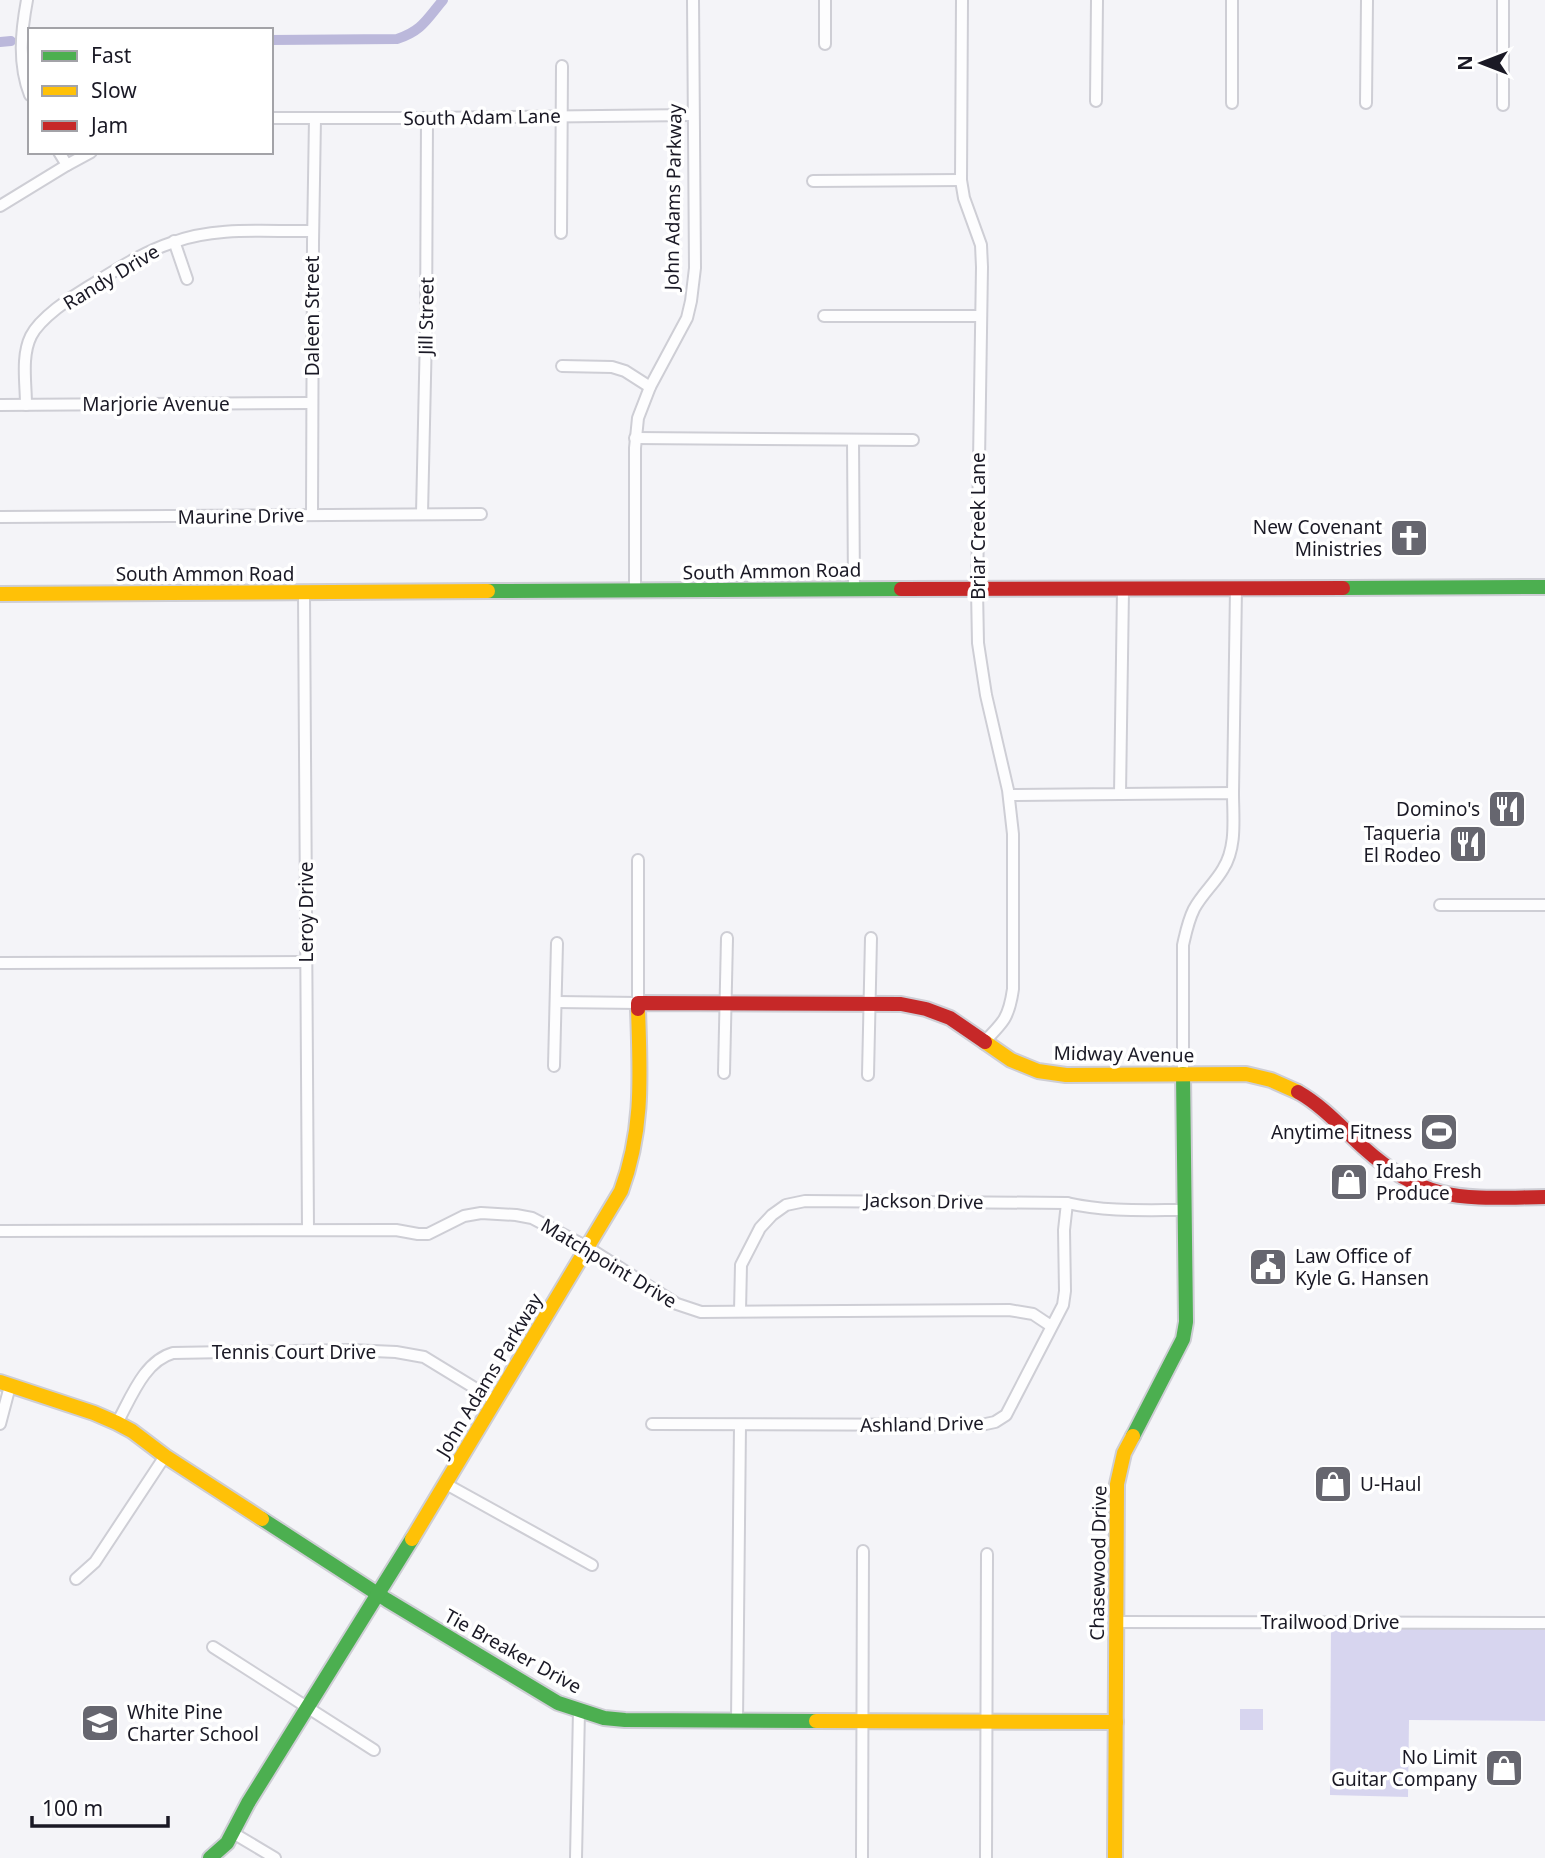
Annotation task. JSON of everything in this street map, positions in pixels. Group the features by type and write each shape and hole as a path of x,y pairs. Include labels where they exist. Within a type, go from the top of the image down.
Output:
{"street":[{"path":"27,0 21,51 28,91"},
{"name":"John Adams Parkway","path":"635,592 635,438 638,418 650,387 687,318 695,268 693,0"},
{"path":"825,0 825,44"},
{"name":"Briar Creek Lane","path":"962,0 961,180 964,198 981,245 982,267 976,590 978,643 986,695 1009,795 1013,834 1013,989 1010,1010 1003,1023 984,1042"},
{"path":"1096,101 1097,0"},
{"path":"1232,0 1233,103"},
{"path":"1366,103 1367,0"},
{"path":"1503,0 1503,105"},
{"path":"561,233 562,65"},
{"name":"South Adam Lane","path":"273,118 693,116"},
{"name":"Daleen Street","path":"312,515 315,118"},
{"name":"Jill Street","path":"422,514 427,118"},
{"path":"60,154 66,165"},
{"path":"0,206 87,154"},
{"path":"813,181 961,180"},
{"name":"Randy Drive","path":"26,405 27,348 32,333 41,322 78,293 138,257 174,241 199,235 234,232 313,231"},
{"path":"174,241 187,279"},
{"path":"824,316 980,316"},
{"path":"562,366 612,367 625,371 650,387"},
{"name":"Marjorie Avenue","path":"0,405 312,403"},
{"path":"635,438 913,440"},
{"path":"853,440 853,589"},
{"name":"Maurine Drive","path":"0,517 481,514"},
{"name":"South Ammon Road","path":"0,594 1545,587"},
{"path":"1183,1074 1183,945 1187,925 1195,907 1224,868 1233,838 1236,588"},
{"path":"1120,794 1123,590"},
{"name":"Leroy Drive","path":"304,594 308,1230"},
{"path":"1009,795 1233,793"},
{"name":"John Adams Parkway","path":"210,1858 227,1843 248,1803 379,1594 621,1191 630,1170 637,1138 639,1109 638,860"},
{"path":"1440,905 1545,905"},
{"path":"724,1073 727,938"},
{"path":"868,1075 871,938"},
{"path":"554,1066 557,943"},
{"path":"0,962 306,962"},
{"name":"Midway Avenue","path":"557,1002 901,1004 950,1018 1011,1060 1038,1071 1066,1075 1246,1074 1283,1084 1308,1098 1389,1169 1424,1189 1464,1197 1545,1197"},
{"name":"Chasewood Drive","path":"1115,1858 1118,1476 1124,1453 1183,1339 1183,1074"},
{"name":"Jackson Drive","path":"740,1311 741,1265 760,1228 786,1205 805,1200 1067,1203 1111,1210 1184,1210"},
{"name":"Ashland Drive","path":"652,1424 981,1425 995,1422 1006,1415 1063,1305 1067,1203"},
{"name":"Matchpoint Drive","path":"0,1231 396,1230 428,1234 464,1216 498,1213 532,1218 587,1247 677,1304 701,1312 1009,1310 1033,1314 1051,1326"},
{"name":"Tennis Court Drive","path":"117,1423 147,1369 163,1356 173,1353 350,1350 396,1352 424,1357 495,1401"},
{"path":"0,1424 5,1384"},
{"name":"Tie Breaker Drive","path":"5,1384 93,1413 132,1431 165,1456 379,1594 523,1683 558,1703 579,1710 625,1720 1115,1722"},
{"path":"737,1721 740,1425"},
{"path":"76,1579 95,1562 165,1456"},
{"path":"446,1483 592,1565"},
{"path":"862,1858 863,1551"},
{"path":"986,1858 987,1554"},
{"name":"Trailwood Drive","path":"1116,1622 1545,1623"},
{"path":"213,1647 374,1750"},
{"path":"576,1858 579,1710"},
{"path":"233,1833 275,1858"}],"shaded area":[{"path":"1331,1623 1545,1623 1545,1721 1409,1720 1408,1797 1330,1795"},
{"path":"1240,1709 1263,1709 1263,1730 1240,1730"}],"waterway":[{"path":"273,40 397,39 418,28 443,0"},
{"path":"0,42 11,41"}],"traffic: fast":[{"path":"1343,588 1545,587"},
{"path":"488,591 901,589"},
{"path":"1133,1436 1183,1339 1186,1322 1183,1074"},
{"path":"262,1519 387,1600 558,1703 604,1718 625,1720 816,1721"},
{"path":"210,1858 227,1843 248,1803 412,1539"}],"traffic: slow":[{"path":"0,594 488,591"},
{"path":"412,1539 621,1191 634,1146 637,1123 640,1079 638,1009"},
{"path":"985,1042 1011,1060 1038,1071 1066,1075 1246,1074 1271,1080 1298,1092"},
{"path":"0,1382 117,1423 262,1519"},
{"path":"1115,1858 1117,1484 1124,1453 1133,1436"},
{"path":"816,1721 1116,1722"}],"traffic: jam":[{"path":"901,589 1343,588"},
{"path":"638,1009 638,1003 901,1004 950,1018 985,1042"},
{"path":"1298,1092 1324,1111 1387,1167 1428,1189 1470,1197 1545,1197"}],"place":[{"name":"New Covenant Ministries","path":"1409,538"},
{"name":"Domino's","path":"1507,809"},
{"name":"Taqueria El Rodeo","path":"1468,844"},
{"name":"Anytime Fitness","path":"1439,1132"},
{"name":"Idaho Fresh Produce","path":"1349,1182"},
{"name":"Law Office of Kyle G. Hansen","path":"1268,1267"},
{"name":"U-Haul","path":"1333,1484"},
{"name":"White Pine Charter School","path":"100,1723"},
{"name":"No Limit Guitar Company","path":"1504,1768"}]}
